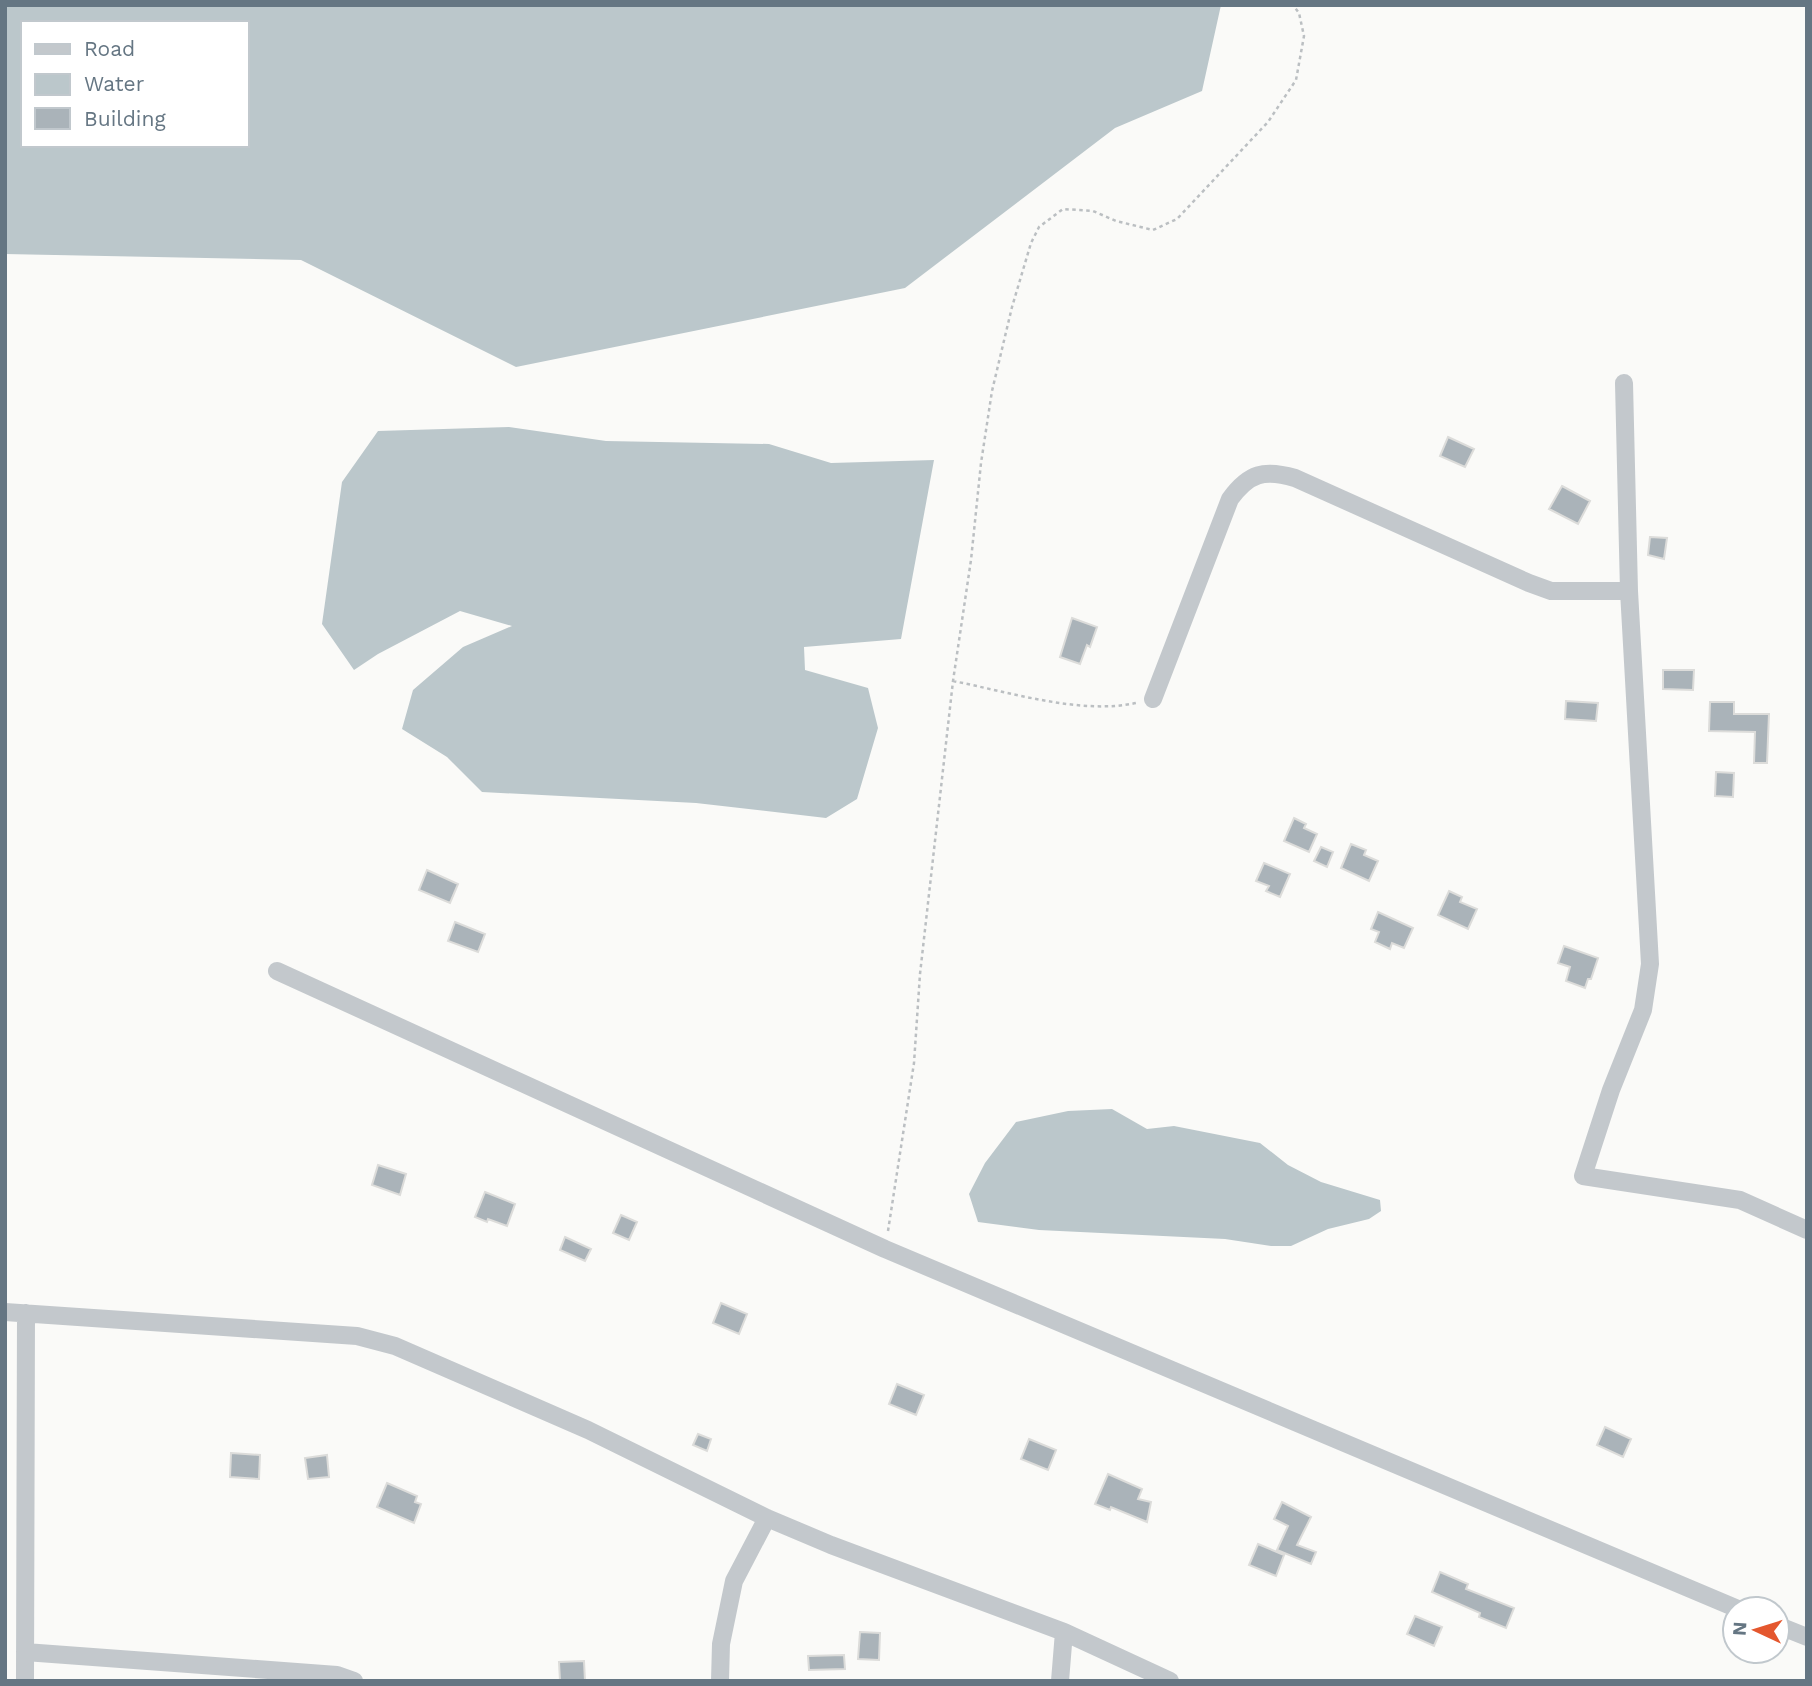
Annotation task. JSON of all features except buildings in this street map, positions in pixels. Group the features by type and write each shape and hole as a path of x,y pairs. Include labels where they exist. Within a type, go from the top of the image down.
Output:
{"street":[{"path":"1624,383 1629,591 1650,964 1643,1010 1611,1090 1583,1176 1740,1200 1807,1230"},
{"path":"1153,699 1230,499 1239,486 1262,474 1277,473 1295,478 1516,578 1551,591 1629,591"},
{"path":"277,971 885,1249 1721,1602"},
{"path":"5,1312 357,1336 395,1346 587,1430 767,1518 831,1545 1064,1632 1170,1681"},
{"path":"25,1681 26,1313"},
{"path":"720,1681 721,1644 734,1581 767,1518"},
{"path":"1060,1681 1064,1632"},
{"path":"25,1652 337,1675 354,1681"}],"path":[{"path":"885,1249 914,1063 920,974 981,463 992,391 1014,297 1031,243 1039,227 1063,209 1093,211 1116,221 1153,229 1177,219 1268,122 1296,80 1304,36 1299,13 1293,5"},
{"path":"953,681 1065,704 1093,707 1122,706 1153,699"}],"water":[{"path":"5,5 1221,5 1202,91 1115,128 905,288 516,367 301,260 5,254"},
{"path":"509,427 606,441 769,444 831,463 934,460 901,639 804,647 805,670 868,688 878,728 857,799 826,818 696,803 482,792 447,757 402,729 413,690 463,647 512,626 460,611 378,654 354,670 322,624 342,482 378,431"},
{"path":"1112,1109 1147,1129 1174,1126 1260,1143 1288,1165 1321,1182 1380,1200 1381,1211 1369,1219 1328,1229 1291,1246 1271,1246 1225,1239 1039,1230 978,1222 969,1194 985,1163 1016,1122 1068,1111"}]}
